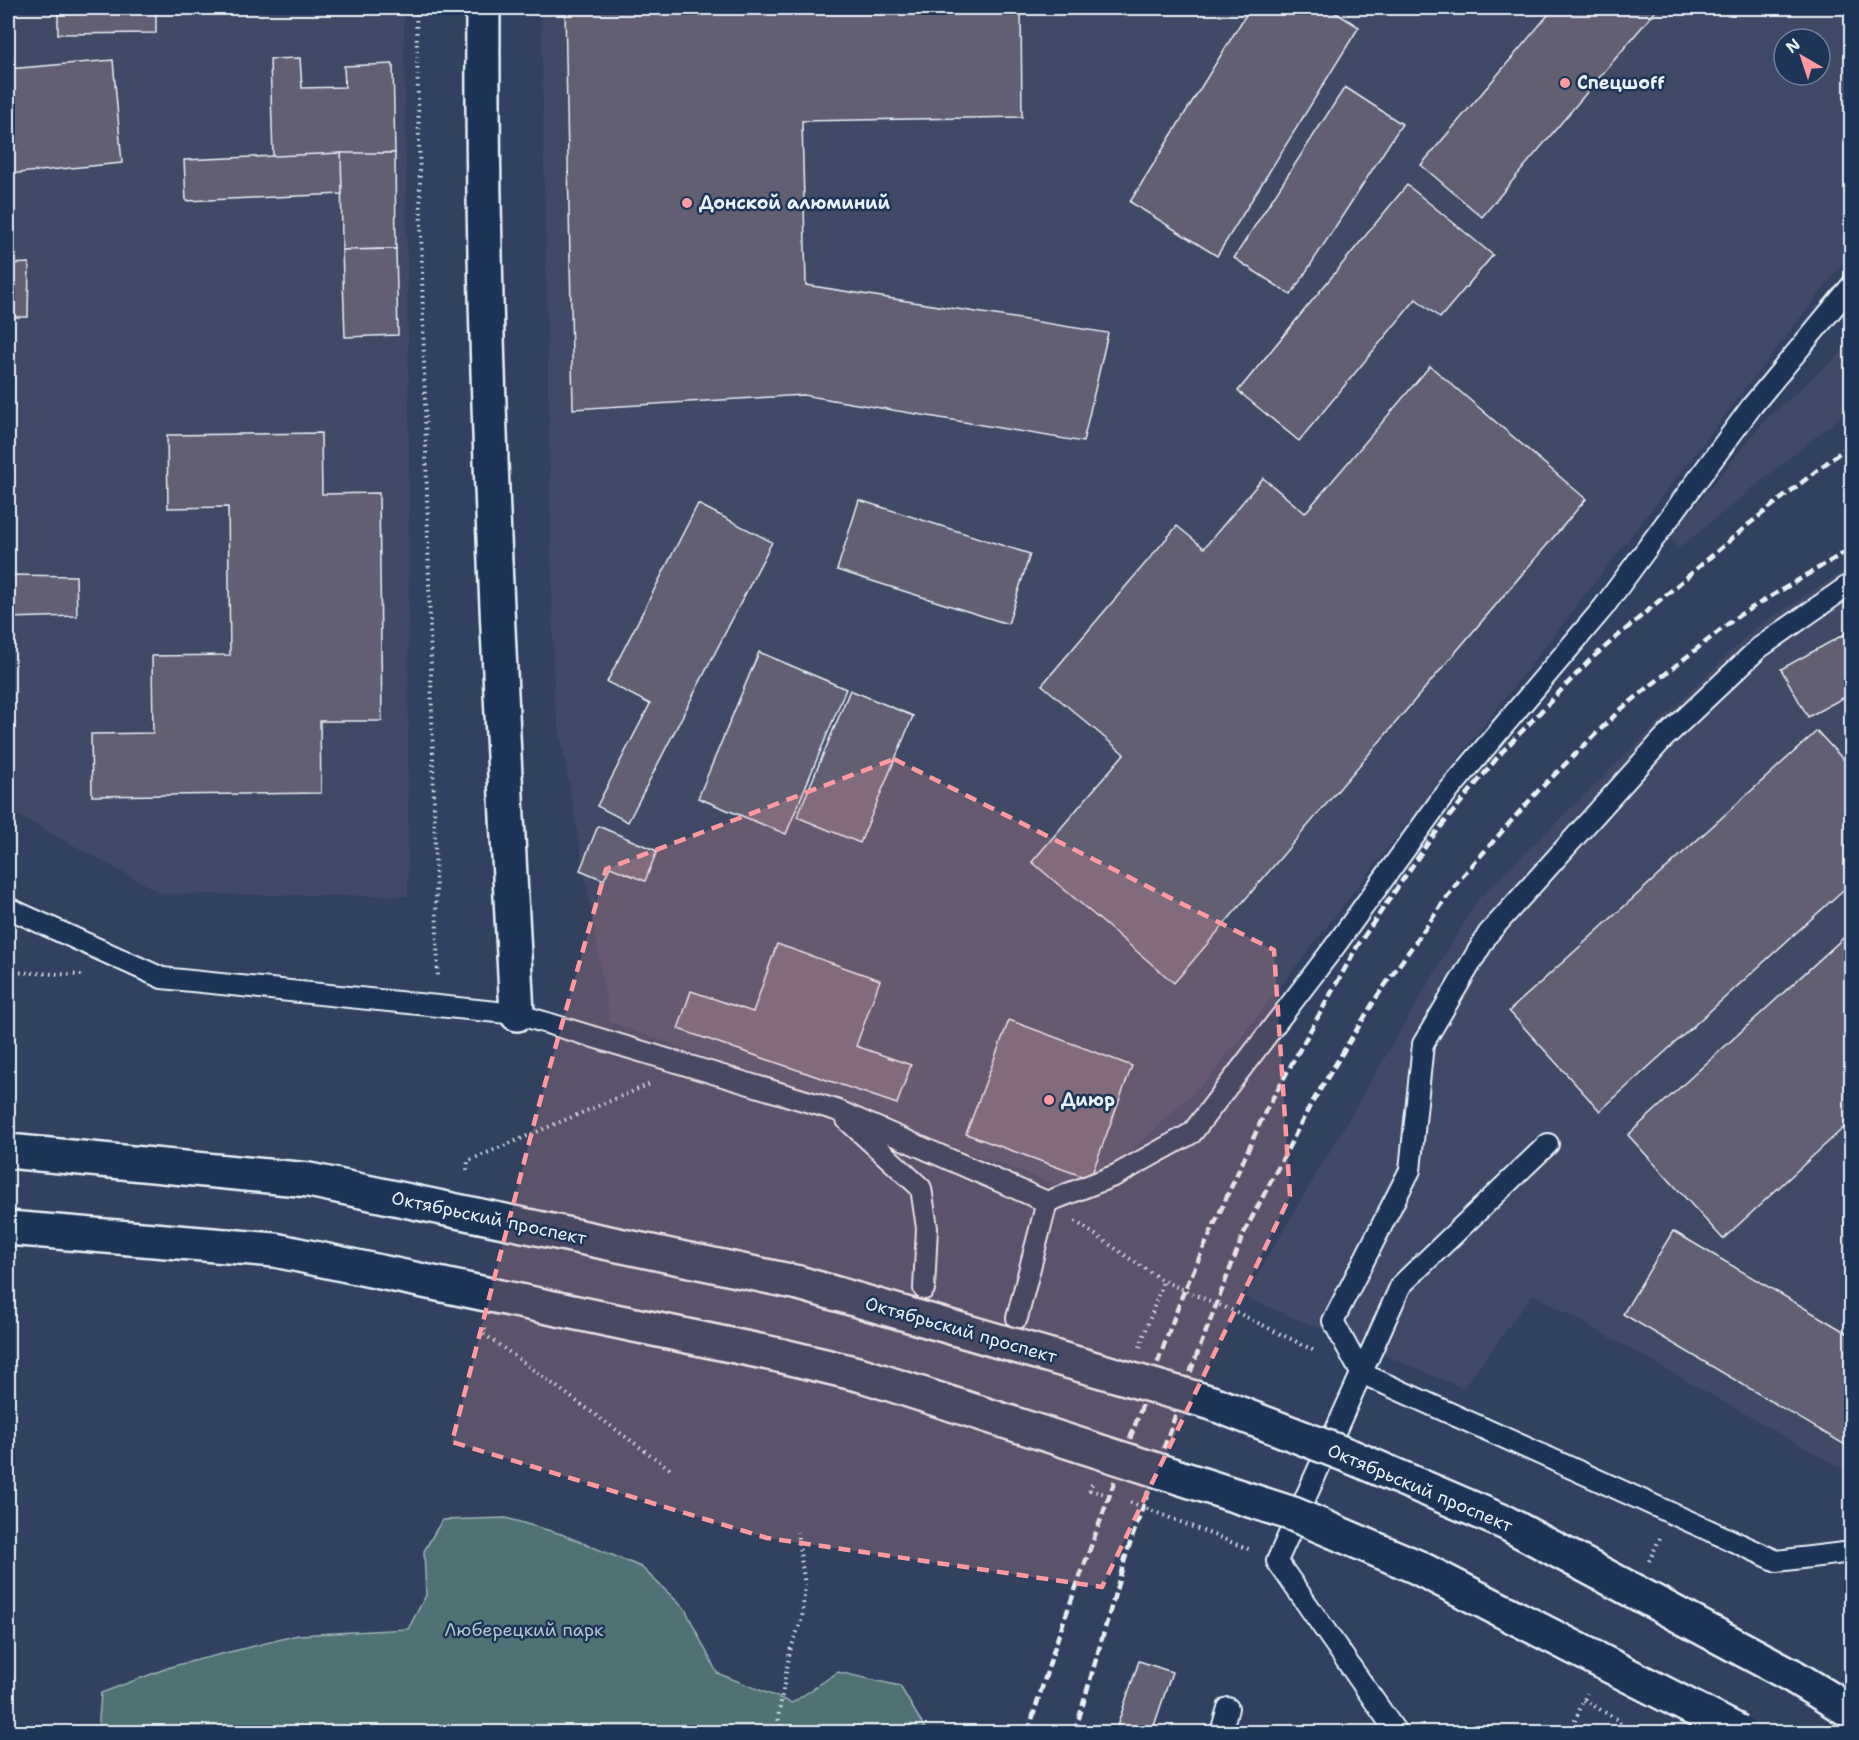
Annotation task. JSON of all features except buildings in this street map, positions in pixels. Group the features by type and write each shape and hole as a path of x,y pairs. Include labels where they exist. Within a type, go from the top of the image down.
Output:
{"main road":[{"path":"483,8 482,179 490,486 517,1014"},
{"name":"Октябрьский проспект","path":"8,1151 309,1180 799,1282 1212,1403 1352,1457 1506,1523 1791,1675 1851,1712"},
{"path":"8,1228 275,1250 783,1356 862,1375 1293,1514 1417,1567 1739,1732"}],"lane":[{"path":"8,908 162,978 517,1014 836,1110 1047,1202 1116,1175 1192,1133 1335,946 1440,801 1603,609 1752,406 1851,285"},
{"path":"1851,583 1759,648 1663,739 1488,934 1423,1044 1410,1170 1333,1321 1361,1373 1777,1561 1851,1552"},
{"path":"836,1110 921,1188 927,1228 924,1289"},
{"path":"1396,1732 1277,1561 1401,1285 1548,1144"},
{"path":"1017,1318 1047,1202"},
{"path":"1221,1732 1228,1708"}],"path":[{"path":"416,8 438,1006"},
{"path":"467,1170 468,1161 646,1088"},
{"path":"1047,1202 1163,1281 1238,1313 1361,1373"},
{"path":"485,1322 484,1334 670,1469"},
{"path":"1090,1490 1111,1495"},
{"path":"1122,1499 1277,1561"},
{"path":"782,1732 778,1718 790,1651 802,1619 805,1584 797,1532"},
{"path":"1570,1732 1584,1700 1618,1720 1625,1732"}],"highlighted area":[{"path":"894,759 1274,950 1290,1196 1102,1587 767,1538 452,1442 537,1112 606,869"}],"shaded area":[{"path":"8,8 404,8 409,424 408,896 163,894 8,810"},
{"path":"541,8 1851,8 1851,253 1210,1077 1105,1176 1063,1187 610,1022 554,698"},
{"path":"1851,344 1851,408 1678,549 1669,538 1765,420"},
{"path":"1851,566 1851,1474 1533,1294 1463,1388 1244,1297 1478,899 1755,628"}],"green space":[{"name":"Люберецкий парк","path":"506,1518 561,1534 641,1567 685,1609 717,1673 792,1703 838,1672 900,1686 927,1732 98,1732 101,1693 173,1666 298,1635 408,1629 426,1595 424,1551 442,1520"}],"railway":[{"path":"1028,1732 1058,1637 1182,1296 1266,1110 1358,945 1430,840 1502,752 1591,659 1749,524 1852,443"},
{"path":"1075,1732 1127,1552 1193,1365 1244,1233 1310,1106 1378,995 1460,879 1537,792 1620,710 1738,616 1852,548"}],"place":[{"name":"Спецшoff","path":"1565,83"},
{"name":"Донской алюминий","path":"687,203"},
{"name":"Диюр","path":"1049,1100"}]}
